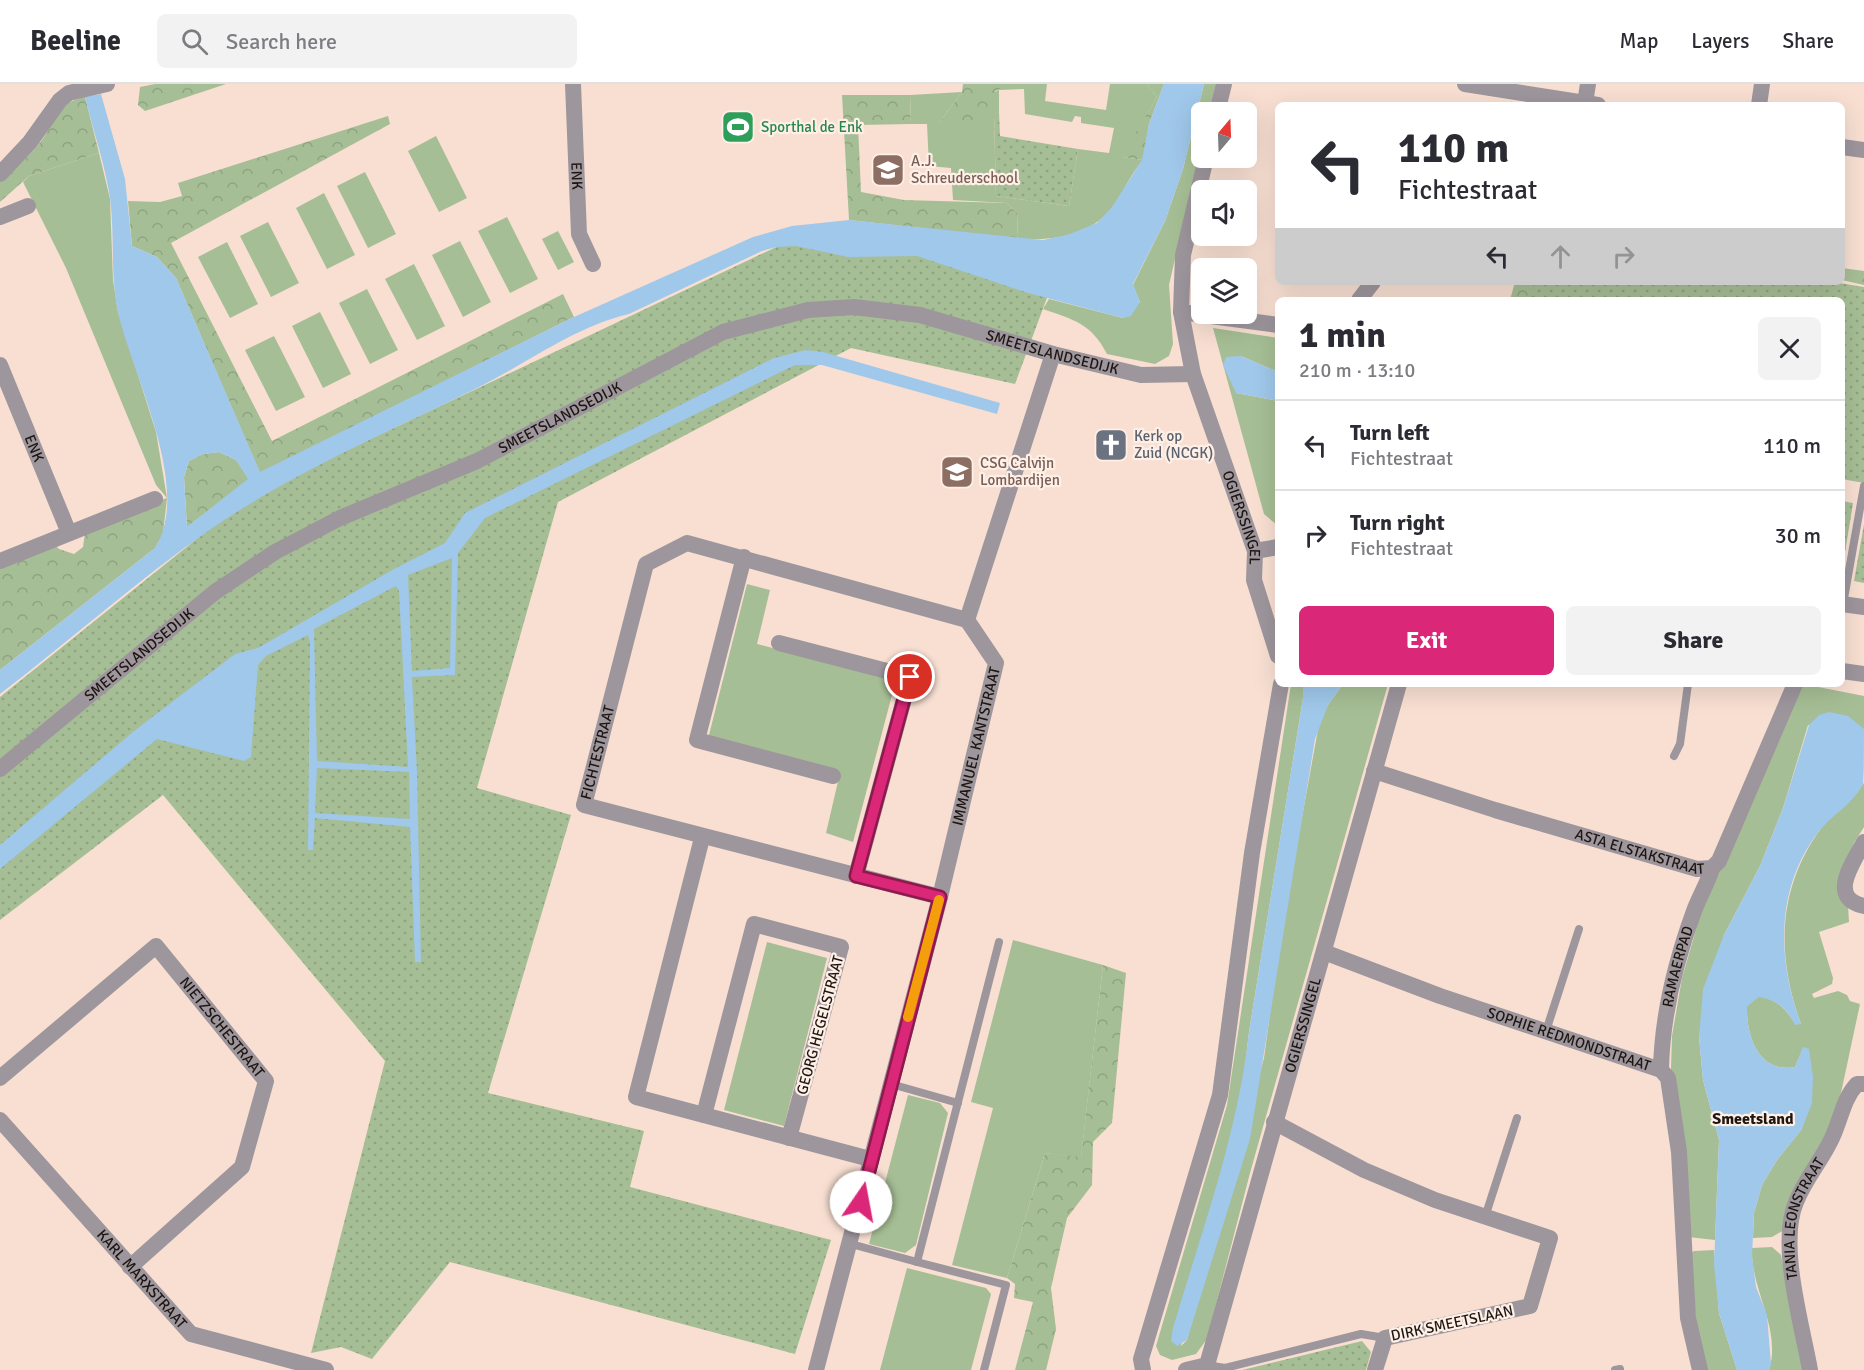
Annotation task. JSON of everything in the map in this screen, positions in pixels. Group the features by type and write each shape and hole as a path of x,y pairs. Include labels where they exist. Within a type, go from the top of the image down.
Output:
{"street":[{"path":"0,174 30,142 60,100 79,89 104,84"},
{"name":"ENK","path":"573,84 579,234 593,264"},
{"path":"1220,102 1224,84"},
{"path":"1465,84 1503,98 1562,102"},
{"path":"1588,84 1591,102"},
{"path":"1759,102 1762,84"},
{"path":"1845,147 1864,150"},
{"name":"OGIERSSINGEL","path":"1204,168 1183,255 1181,312 1192,374 1256,551 1254,580 1275,646"},
{"path":"0,217 28,206"},
{"name":"SMEETSLANDSEDIJK","path":"0,769 215,592 275,552 340,518 477,461 723,332 808,310 854,307 920,315 1053,354 1141,375 1192,374"},
{"path":"1181,312 1275,325"},
{"path":"967,620 1053,354"},
{"name":"ENK","path":"0,365 69,533"},
{"path":"0,561 154,499"},
{"name":"FICHTESTRAAT","path":"940,897 702,838 584,805 646,564 687,543 967,620"},
{"path":"1256,551 1275,548"},
{"path":"744,557 697,740 833,776"},
{"path":"1845,606 1864,608"},
{"name":"IMMANUEL KANTSTRAAT","path":"816,1370 851,1244 870,1160 940,897 996,663 967,620"},
{"path":"779,643 910,677 856,876"},
{"path":"1845,671 1864,674"},
{"path":"1143,1370 1141,1359 1220,1095 1252,853 1280,687"},
{"name":"OGIERSSINGEL","path":"1207,1365 1398,687"},
{"name":"ASTA ELSTAKSTRAAT","path":"1374,771 1623,848 1697,869 1712,868 1719,861 1794,687"},
{"path":"702,838 636,1097 870,1160"},
{"path":"1864,842 1845,880 1846,897 1852,904 1864,906"},
{"name":"RAMAERPAD","path":"1661,1070 1661,1041 1667,1002 1694,911 1712,868"},
{"name":"GEORG HEGELSTRAAT","path":"704,1115 754,924 841,947 789,1138"},
{"name":"NIETZSCHESTRAAT","path":"0,1078 156,946 266,1081 242,1167 130,1267"},
{"name":"SOPHIE REDMONDSTRAAT","path":"1324,951 1440,996 1661,1070 1668,1078 1679,1152 1688,1317 1700,1370"},
{"name":"TANIA LEONSTRAAT","path":"1810,1370 1790,1266 1789,1241 1795,1204 1832,1138 1848,1093 1857,1084 1864,1084"},
{"name":"KARL MARXSTRAAT","path":"0,1120 191,1334 265,1362 326,1370"},
{"name":"DIRK SMEETSLAAN","path":"1274,1122 1364,1170 1435,1200 1551,1238 1530,1306 1384,1338"},
{"path":"1375,1370 1384,1338"},
{"name":"DIRK SMEETSLAAN","path":"1186,1370 1207,1365"}],"lane":[{"path":"1845,590 1864,486"},
{"path":"1674,756 1680,744 1688,687"},
{"path":"1546,1031 1579,929"},
{"path":"917,1262 999,942"},
{"path":"891,1083 958,1103"},
{"path":"1485,1217 1517,1118"},
{"path":"851,1244 1006,1285 984,1370"},
{"name":"DIRK SMEETSLAAN","path":"1207,1365 1225,1368 1361,1334 1384,1338"}],"green space":[{"path":"155,84 226,84 145,111 138,105 140,87"},
{"path":"963,84 1000,84 1000,89 995,91 991,123 939,123 962,92"},
{"path":"1000,84 1047,84 1045,101 1106,110 1110,84 1147,84 1157,97 1122,157 1143,160 1112,208 1093,225 1069,235 1044,239 1018,239 1017,213 1007,203 953,200 951,168 929,166 927,124 911,124 910,95 962,92 939,123 1000,89","holes":["1024,89 1025,114 1072,122 1075,116 1081,117 1081,123 1114,128 1109,153 1078,149 1069,206 996,196 994,115 999,112 999,90"]},
{"path":"1147,84 1164,84 1149,124 1143,160 1121,157 1157,97"},
{"path":"1204,84 1216,84 1212,102 1200,102"},
{"path":"842,95 910,95 911,124 858,125 861,192 904,200 1007,203 1017,213 1018,239 849,220"},
{"path":"85,97 99,153 29,176 0,202 0,181 38,145 56,115 66,104"},
{"path":"999,112 1000,136 1078,149 1069,206 996,196 994,114"},
{"path":"388,116 390,124 171,243 272,441 563,294 574,317 260,473 176,278 157,257 132,246 128,201 160,202 182,196 178,183"},
{"path":"436,136 467,198 439,212 408,151"},
{"path":"1191,137 1191,168 1196,168 1193,180 1191,180 1169,285 1173,344 1169,356 1155,364 1107,354 1095,335 1081,324 1043,309 1049,299 1123,318 1140,302 1133,285 1165,221 1183,169"},
{"path":"99,153 110,199 113,280 118,312 156,432 167,498 156,485 66,268 23,182 29,176"},
{"path":"365,172 396,234 368,248 337,186"},
{"path":"324,193 355,255 327,269 296,208"},
{"path":"507,217 538,279 510,293 478,231"},
{"path":"268,222 299,283 271,297 240,236"},
{"path":"558,231 574,262 558,270 542,239"},
{"path":"793,239 882,240 1048,295 1015,384 851,348 558,502 477,788 571,815 488,1093 644,1131 630,1187 831,1240 795,1354 450,1262 372,1359 341,1347 311,1353 385,1061 163,795 0,920 0,697 250,496"},
{"path":"460,241 491,302 463,317 432,255"},
{"path":"227,242 258,304 230,318 198,257"},
{"path":"414,264 445,326 417,340 385,279"},
{"path":"1845,268 1864,271 1864,285 1845,281"},
{"path":"1845,284 1864,287 1864,483 1845,480 1845,297 1531,297 1533,285"},
{"path":"1514,285 1544,285 1542,297 1511,297"},
{"path":"367,289 398,350 370,364 339,303"},
{"path":"320,312 351,374 323,388 292,326"},
{"path":"1213,328 1275,338 1275,371 1241,356 1236,393 1275,400 1275,523 1264,514"},
{"path":"274,336 305,397 276,411 245,350"},
{"path":"219,452 236,460 249,479 187,527 184,477 189,461 203,454"},
{"path":"167,498 163,534 155,548 0,670 0,566 53,543 59,549 74,554 83,547 86,525"},
{"path":"1845,502 1853,503 1845,552"},
{"path":"1864,524 1864,583 1854,581"},
{"path":"747,584 770,590 757,644 896,680 853,842 826,833 840,773 708,739"},
{"path":"1291,687 1303,687 1243,1083 1181,1346 1187,1340 1264,1058 1282,927 1319,724 1328,705 1341,687 1387,687 1250,1173 1207,1339 1196,1354 1172,1360 1160,1355 1156,1346 1227,1105"},
{"path":"1802,687 1818,687 1864,696 1864,729 1808,725 1783,808 1760,866 1724,935 1699,1037 1703,1080 1719,1140 1715,1240 1688,1237 1671,1069 1672,1036 1682,978 1702,909"},
{"path":"1864,783 1864,827 1854,843 1839,884 1848,905 1849,922 1819,932 1833,978 1832,984 1812,994 1814,998 1838,991 1847,995 1850,1001 1860,1004 1838,1107 1784,1230 1772,1237 1753,1238 1754,1213 1762,1185 1777,1160 1802,1129 1803,1048 1795,1067 1783,1068 1772,1065 1764,1059 1752,1040 1747,1006 1759,996 1771,1000 1788,1013 1795,1024 1801,1024 1793,999 1785,950 1785,926 1794,879 1817,834"},
{"path":"1013,940 1103,965 1081,1158 1045,1153 1007,1278 952,1265 993,1108 971,1102"},
{"path":"767,942 827,958 784,1126 724,1110"},
{"path":"1103,965 1126,973 1112,1123 1093,1142 1092,1185 1067,1218 1051,1288 1056,1329 1046,1370 1015,1370 1033,1302 1014,1298 1015,1284 1007,1278 1045,1153 1081,1157"},
{"path":"908,1095 940,1103 948,1113 916,1245 905,1253 869,1244"},
{"path":"1772,1247 1781,1255 1805,1370 1769,1370 1772,1339 1756,1279 1752,1248"},
{"path":"1714,1250 1719,1313 1737,1370 1706,1370 1698,1337 1689,1255 1694,1251"},
{"path":"907,1268 986,1288 991,1294 971,1370 880,1370"},
{"path":"1362,1341 1371,1352 1366,1370 1242,1370"}],"water":[{"path":"1164,84 1204,84 1200,102 1191,102 1191,137 1183,169 1165,221 1133,284 1140,302 1131,316 1123,318 1028,293 917,256 848,257 796,246 776,247 762,251 629,314 572,335 483,385 344,452 276,488 211,529 130,589 0,694 0,670 155,548 165,523 167,495 164,464 156,431 118,312 114,284 110,198 85,97 101,94 125,179 132,246 157,257 176,278 260,472 574,317 753,237 792,226 849,220 1043,240 1067,235 1097,223 1112,207 1142,160 1149,124","holes":["219,452 236,460 248,479 187,527 184,477 189,461 203,454"]},
{"path":"806,350 823,352 1000,403 997,414 822,365 795,365 485,518 458,553 455,675 412,677 417,772 421,962 415,962 410,827 315,818 313,850 308,850 310,642 308,635 266,656 258,665 251,757 244,761 157,739 0,869 0,845 134,731 235,654 258,648 394,569 445,543 465,513 774,358","holes":["452,558 450,668 412,671 408,575","396,586 399,591 408,767 317,761 314,629","317,768 409,772 410,819 315,813"]},
{"path":"1241,356 1275,371 1275,400 1236,393 1223,365 1226,357"},
{"path":"1303,687 1341,687 1328,705 1315,739 1250,1139 1187,1340 1177,1346 1171,1341 1173,1328 1218,1181 1237,1107"},
{"path":"1829,712 1848,716 1864,729 1863,784 1849,803 1819,831 1794,876 1784,925 1785,950 1793,1000 1801,1024 1795,1025 1785,1009 1771,1000 1759,997 1747,1006 1752,1040 1764,1059 1772,1065 1783,1068 1795,1067 1803,1047 1809,1049 1813,1077 1812,1103 1802,1129 1777,1160 1762,1185 1754,1213 1752,1256 1756,1287 1767,1315 1771,1364 1769,1370 1737,1370 1719,1313 1714,1264 1719,1140 1703,1080 1699,1037 1703,989 1724,935 1760,866 1783,808 1809,725 1819,715"}],"pier":[{"path":"1845,629 1856,631 1852,654 1845,653"}],"slow traffic":[{"path":"908,1017 939,900"}],"place":[{"name":"Sporthal de Enk","path":"738,127"},
{"name":"A.J. Schreuderschool","path":"888,170"},
{"name":"Kerk op Zuid (NCGK)","path":"1111,445"},
{"name":"CSG Calvijn Lombardijen","path":"957,472"}],"district":[{"name":"Smeetsland","path":"1753,1119"}],"route":[{"path":"861,1202 870,1160 940,897 856,876 910,677"}]}
